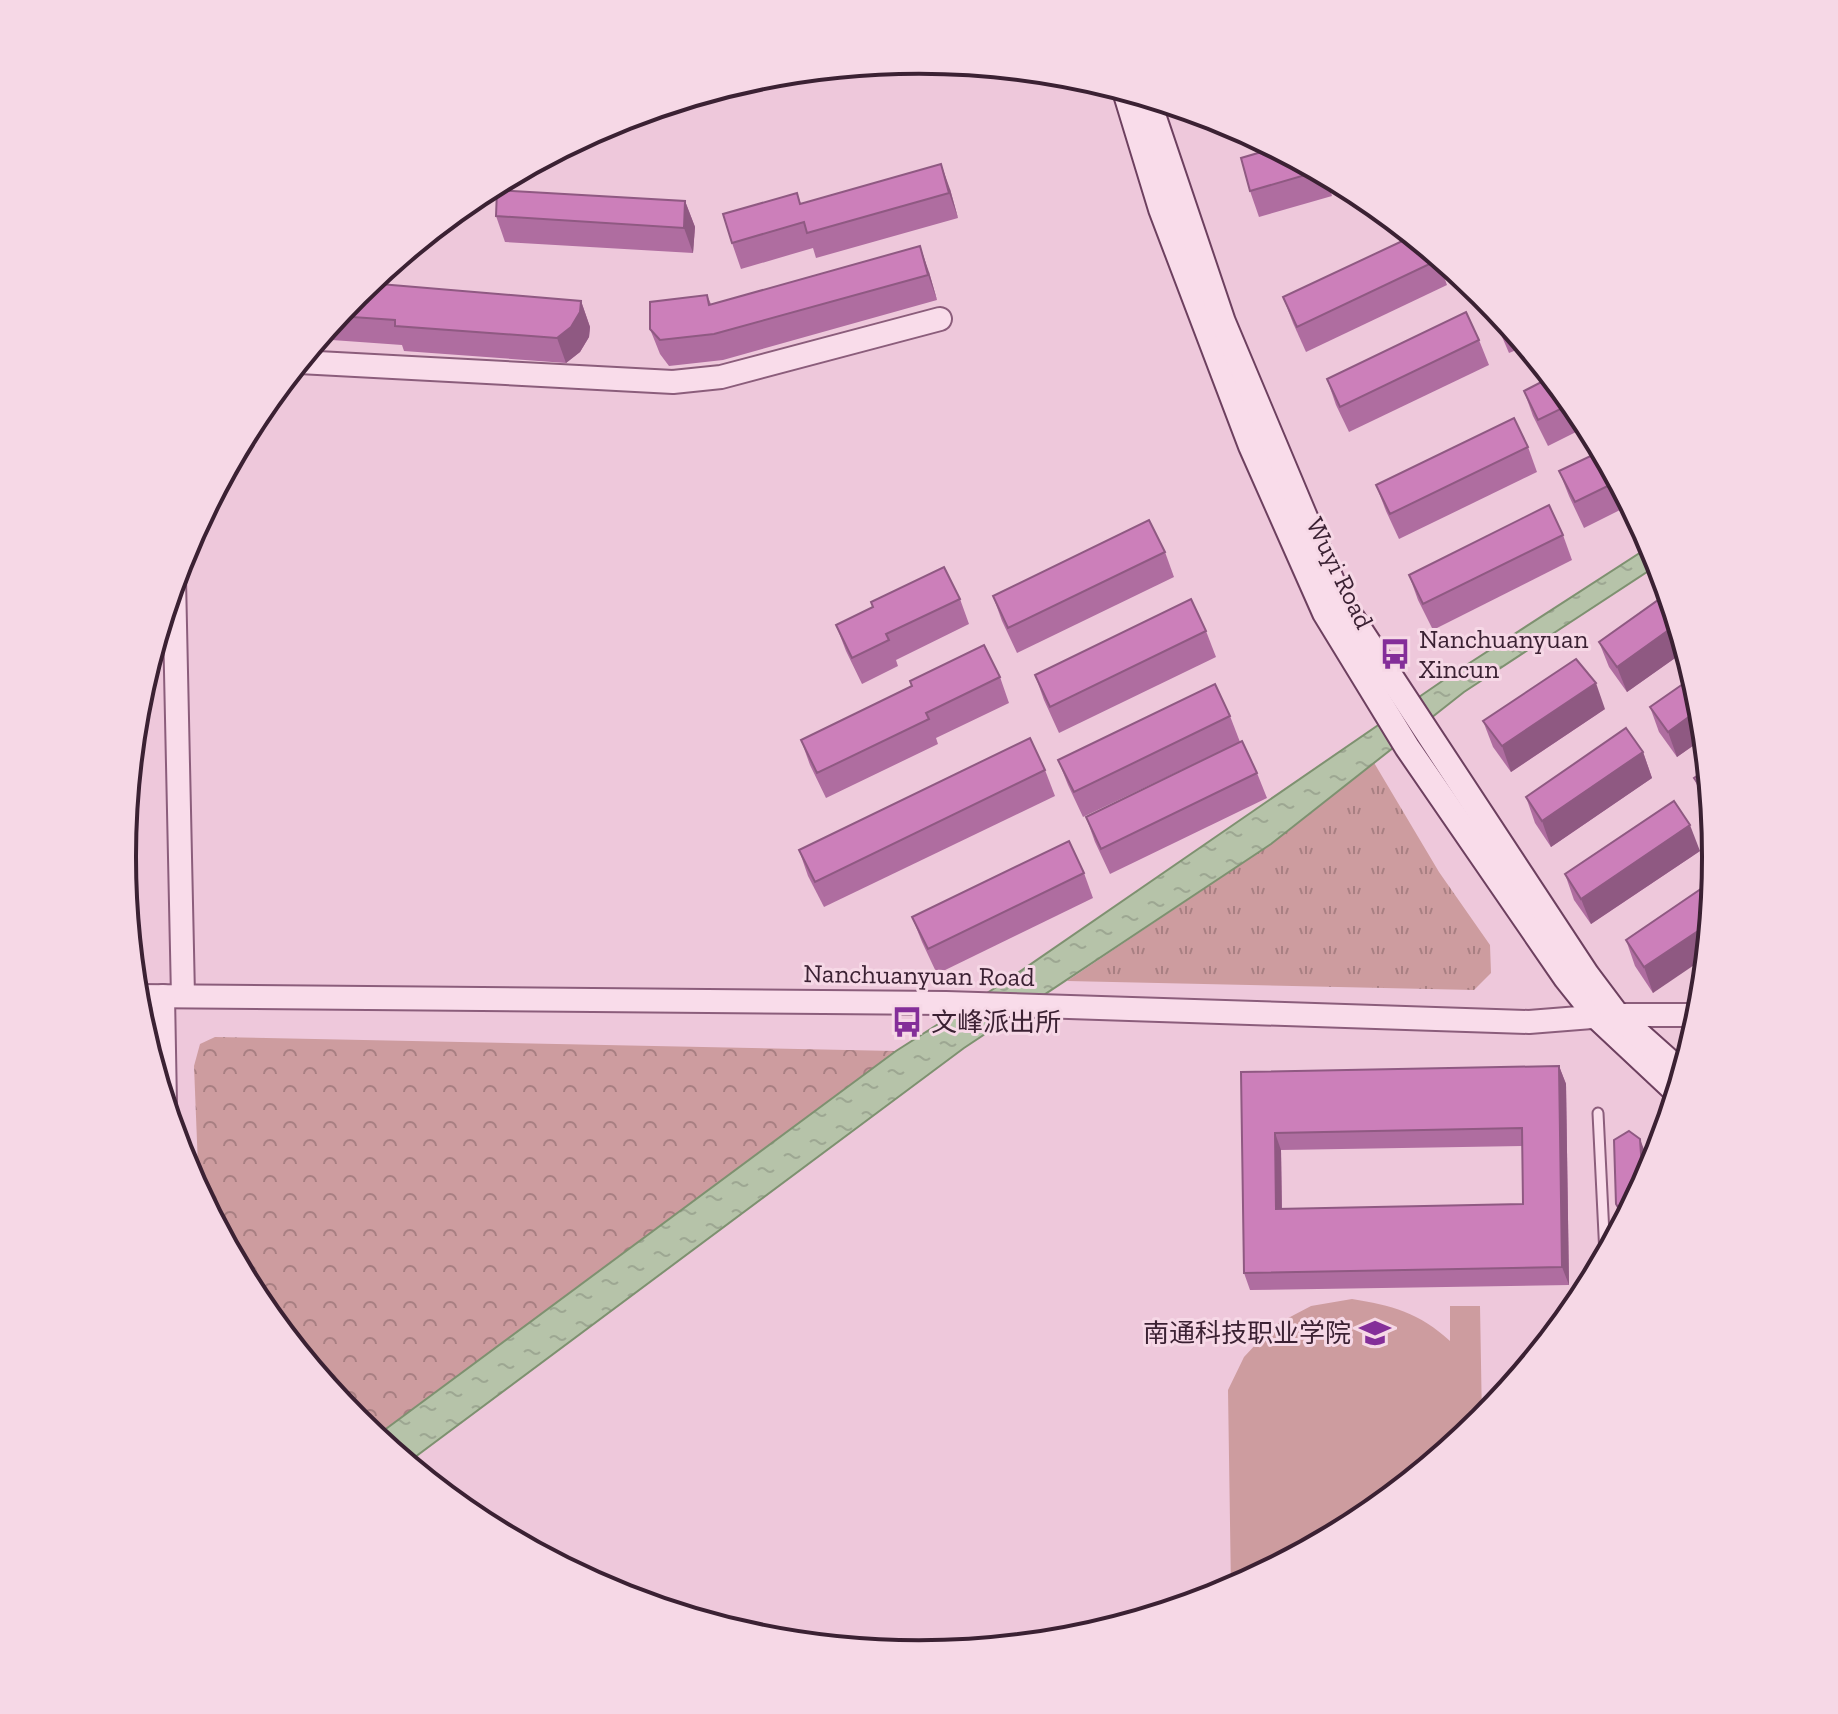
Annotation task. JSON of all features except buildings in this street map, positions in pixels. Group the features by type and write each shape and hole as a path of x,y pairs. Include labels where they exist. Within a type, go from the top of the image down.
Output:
{"main road":[{"name":"Wuyi Road","path":"1129,103 1161,209 1251,446 1325,613 1394,706 1566,978 1608,1016 1673,1066"},
{"name":"Wuyi Road","path":"1151,110 1223,322 1267,432 1339,598 1394,706"},
{"name":"Wuyi Road","path":"1608,1016 1668,1082"}],"street":[{"path":"312,363 673,382 721,377 940,319"},
{"path":"162,1057 159,996 172,623"},
{"name":"Nanchuanyuan Road","path":"159,996 946,1003 1529,1022 1608,1016 1686,1015"}],"lane":[{"path":"1598,1113 1604,1236"}],"green space":[{"path":"1373,761 1439,872 1490,945 1491,973 1474,990 1067,981 1271,844"},
{"path":"215,1037 896,1051 385,1430 330,1373 298,1334 268,1292 217,1203 198,1161 194,1066 200,1044"},
{"path":"1352,1299 1380,1304 1428,1323 1450,1341 1450,1306 1480,1306 1482,1402 1435,1446 1354,1508 1310,1535 1231,1575 1228,1390 1244,1357 1273,1326 1311,1306"}],"water":[{"path":"1640,553 1647,572 1464,692 1271,844 964,1048 416,1456 385,1430 896,1051 1009,979 1451,675"}],"place":[{"name":"Nanchuanyuan Xincun","path":"1395,654"},
{"name":"文峰派出所","path":"907,1022"},
{"name":"南通科技职业学院","path":"1375,1333"}]}
